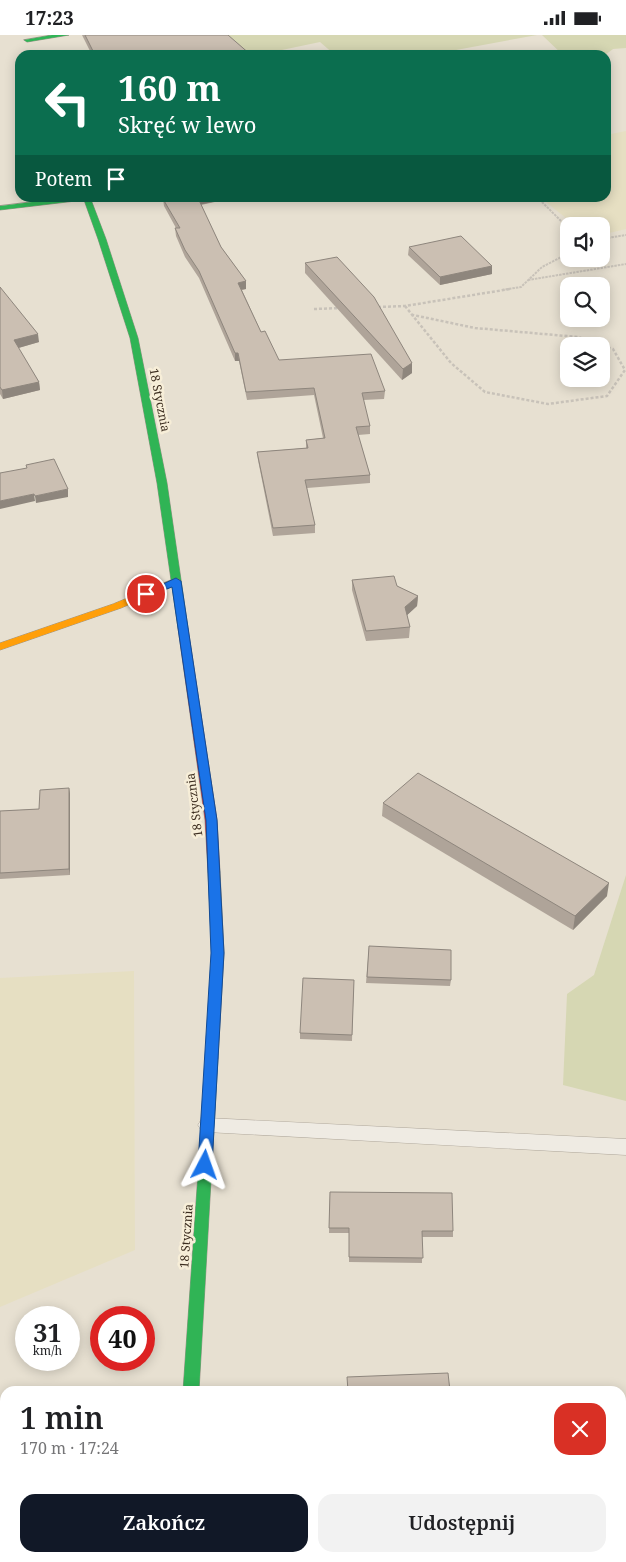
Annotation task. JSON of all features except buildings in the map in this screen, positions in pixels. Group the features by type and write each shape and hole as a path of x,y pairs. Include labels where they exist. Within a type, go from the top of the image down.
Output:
{"street":[{"path":"30,50 26,37 66,35"},
{"path":"0,208 52,202"},
{"name":"18 Stycznia","path":"87,202 134,338 162,483 211,820 218,953 191,1386"},
{"path":"0,647 117,606 176,581"}],"lane":[{"path":"207,1125 626,1147"}],"path":[{"path":"541,202 560,220"},
{"path":"610,239 626,235"},
{"path":"378,307 405,306 521,287 526,280 560,256"},
{"path":"526,280 626,264"},
{"path":"405,306 451,363 485,392 548,404 607,396 624,370 613,349 578,337 475,328 413,315"},
{"path":"314,309 341,308"}],"shaded area":[{"path":"626,131 626,229 610,233 610,217 565,217 546,202 611,202 611,134"},
{"path":"134,971 135,1250 0,1307 0,978"}],"green space":[{"path":"215,35 537,35 456,50 329,50 320,42 282,50 193,50"},
{"path":"542,35 626,35 626,48 611,50 558,50"},
{"path":"626,875 626,1101 563,1085 567,994 594,975"}],"traffic: fast":[{"path":"27,40 66,35"},
{"path":"0,208 52,202"},
{"path":"88,202 134,338 162,483 183,628"},
{"path":"191,1386 212,1058"}],"traffic: slow":[{"path":"0,647 117,606 176,581"},
{"path":"212,1058 218,953 214,872"}],"traffic: jam":[{"path":"183,628 211,820 214,872"}],"route":[{"path":"146,594 176,581 211,820 218,953 205,1165"}]}
